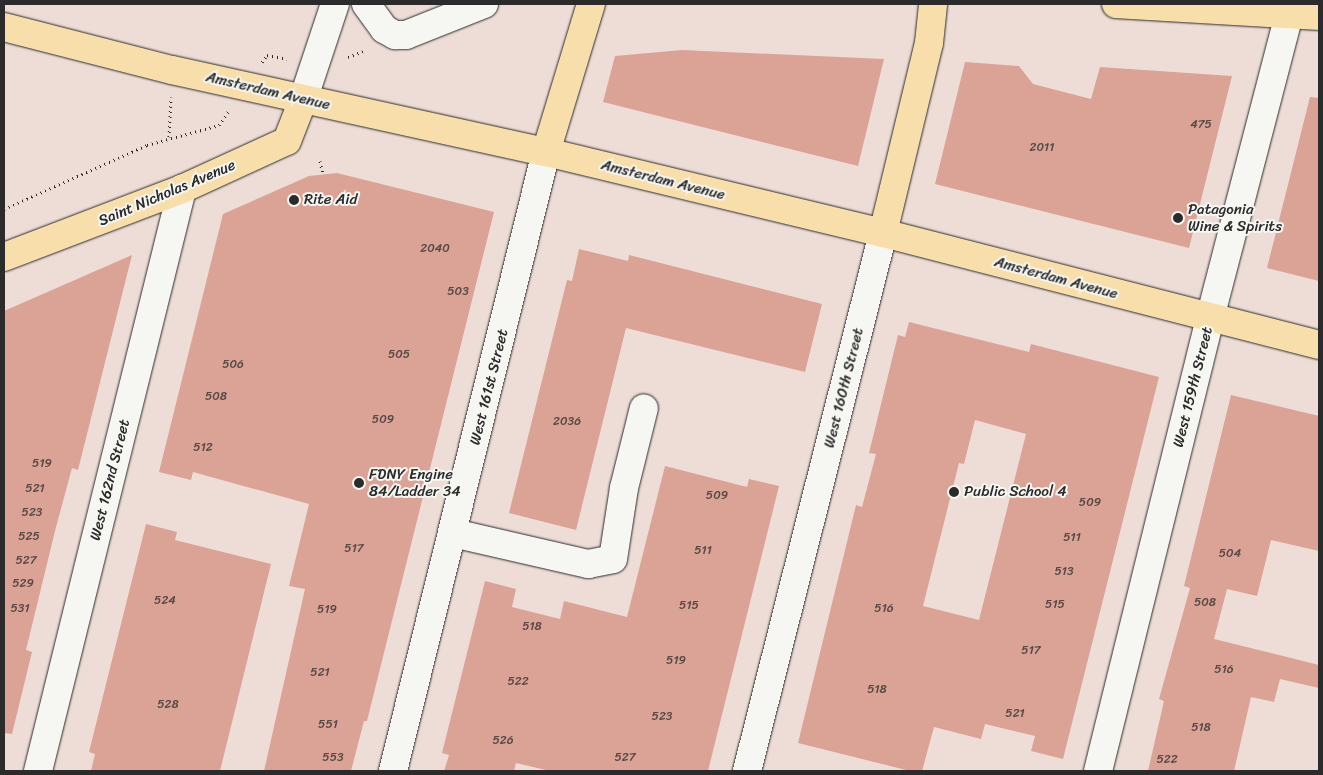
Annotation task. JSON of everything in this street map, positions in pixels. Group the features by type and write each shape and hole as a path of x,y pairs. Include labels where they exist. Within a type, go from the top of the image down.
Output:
{"main road":[{"name":"West 161st Street","path":"546,152 591,4"},
{"name":"West 160th Street","path":"883,233 929,43 933,4"},
{"path":"1116,4 1291,9 1319,16"},
{"name":"Amsterdam Avenue","path":"4,27 172,70 546,152 883,233 1319,345"},
{"name":"Saint Nicholas Avenue","path":"4,256 182,189 287,141 303,100"}],"street":[{"path":"303,100 335,4"},
{"path":"366,4 384,29 395,35 406,35 484,4"},
{"name":"West 159th Street","path":"1098,771 1210,318 1291,9"},
{"name":"West 161st Street","path":"393,771 546,152"},
{"name":"West 162nd Street","path":"38,771 182,189"},
{"name":"West 160th Street","path":"747,771 883,233"},
{"path":"452,533 588,564 613,559 624,488 644,408"}],"path":[{"path":"169,136 172,70"},
{"path":"4,209 169,136 219,125"},
{"path":"320,161 323,174"}],"building":[{"path":"682,50 884,59 858,166 603,102 615,56"},
{"path":"965,62 1019,66 1033,84 1091,99 1100,67 1232,76 1189,248 935,184"},
{"path":"1310,97 1319,98 1319,281 1267,268"},
{"path":"337,173 494,212 367,721 364,721 351,771 264,771 305,589 289,586 309,504 193,472 191,480 159,472 223,214 309,176"},
{"path":"579,249 628,261 629,255 822,304 805,372 626,328 576,530 509,513 567,280 572,281"},
{"path":"132,255 78,470 72,468 55,531 26,650 32,652 12,734 4,733 4,311"},
{"path":"909,322 1029,352 1031,344 1159,377 1063,759 1031,751 1035,736 985,724 981,739 934,727 922,771 910,771 798,743 856,505 862,507 876,454 869,453 898,335 905,337","holes":["975,420 1026,434 979,620 923,606 959,463 964,464"]},
{"path":"1231,395 1319,416 1319,551 1271,540 1257,596 1227,589 1214,639 1319,665 1319,688 1280,679 1274,702 1251,697 1234,771 1148,771 1164,701 1159,699 1190,588 1184,586"},
{"path":"665,466 747,487 749,479 779,486 708,771 550,771 516,763 514,771 444,771 449,755 442,753 485,581 516,589 512,607 560,619 564,601 627,617"},
{"path":"146,524 177,532 175,540 271,564 220,771 91,771 95,754 89,752"}],"place":[{"name":"Rite Aid","path":"294,200"},
{"name":"Patagonia Wine & Spirits","path":"1178,218"},
{"name":"FDNY Engine 84/Ladder 34","path":"359,483"},
{"name":"Public School 4","path":"954,492"}]}
